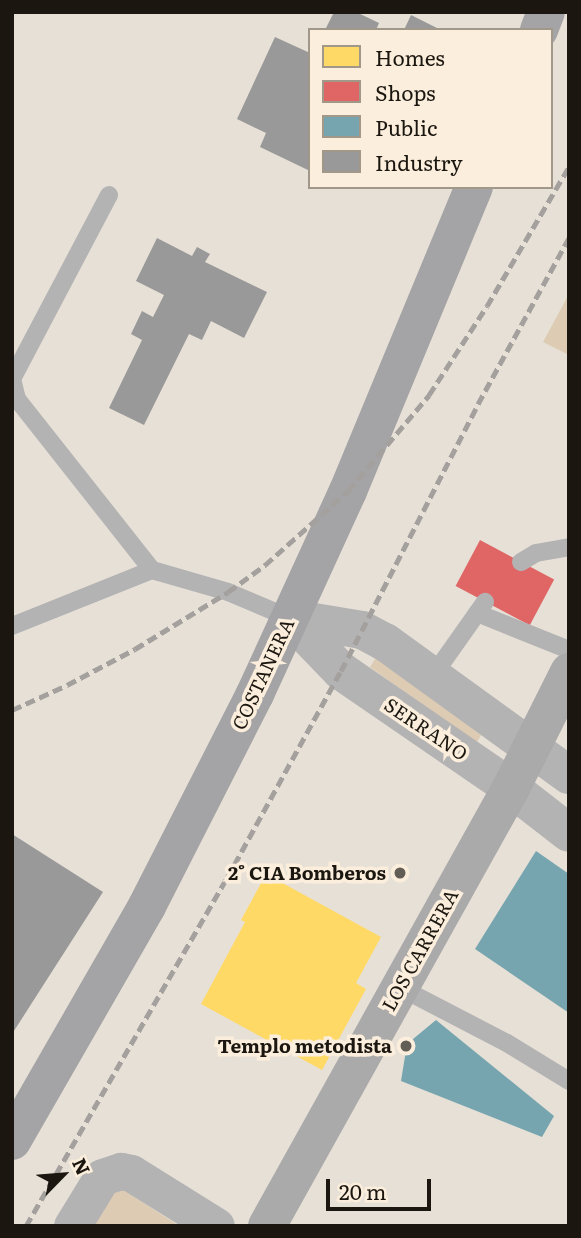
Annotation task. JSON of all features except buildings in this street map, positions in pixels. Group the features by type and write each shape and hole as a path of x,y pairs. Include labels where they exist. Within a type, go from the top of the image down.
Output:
{"main road":[{"name":"COSTANERA","path":"12,1141 147,906 290,618 348,491 473,189"},
{"name":"LOS CARRERA","path":"267,1226 533,748 569,672"}],"street":[{"name":"SERRANO","path":"290,618 362,630 385,642 569,775"},
{"name":"SERRANO","path":"290,618 341,671 511,788 569,833"},
{"path":"72,1226 102,1177 111,1172 131,1173 216,1226"}],"lane":[{"path":"12,626 152,570 17,399 12,379 110,195"},
{"path":"521,562 537,554 569,547"},
{"name":"SERRANO","path":"152,570 228,593 290,618"},
{"path":"432,677 481,607 569,650"},
{"path":"399,986 507,1043 569,1082"}],"shaded area":[{"path":"569,294 569,355 543,342"},
{"path":"377,656 481,735 476,744 370,667"},
{"path":"122,1189 179,1226 80,1226 100,1197"}],"railway":[{"path":"12,710 135,649 228,592 265,565 348,491 429,395 487,306 569,167"},
{"path":"26,1226 227,878 341,671 478,404 569,238"}],"place":[{"name":"2° CIA Bomberos","path":"400,873"},
{"name":"Templo metodista","path":"406,1046"}]}
